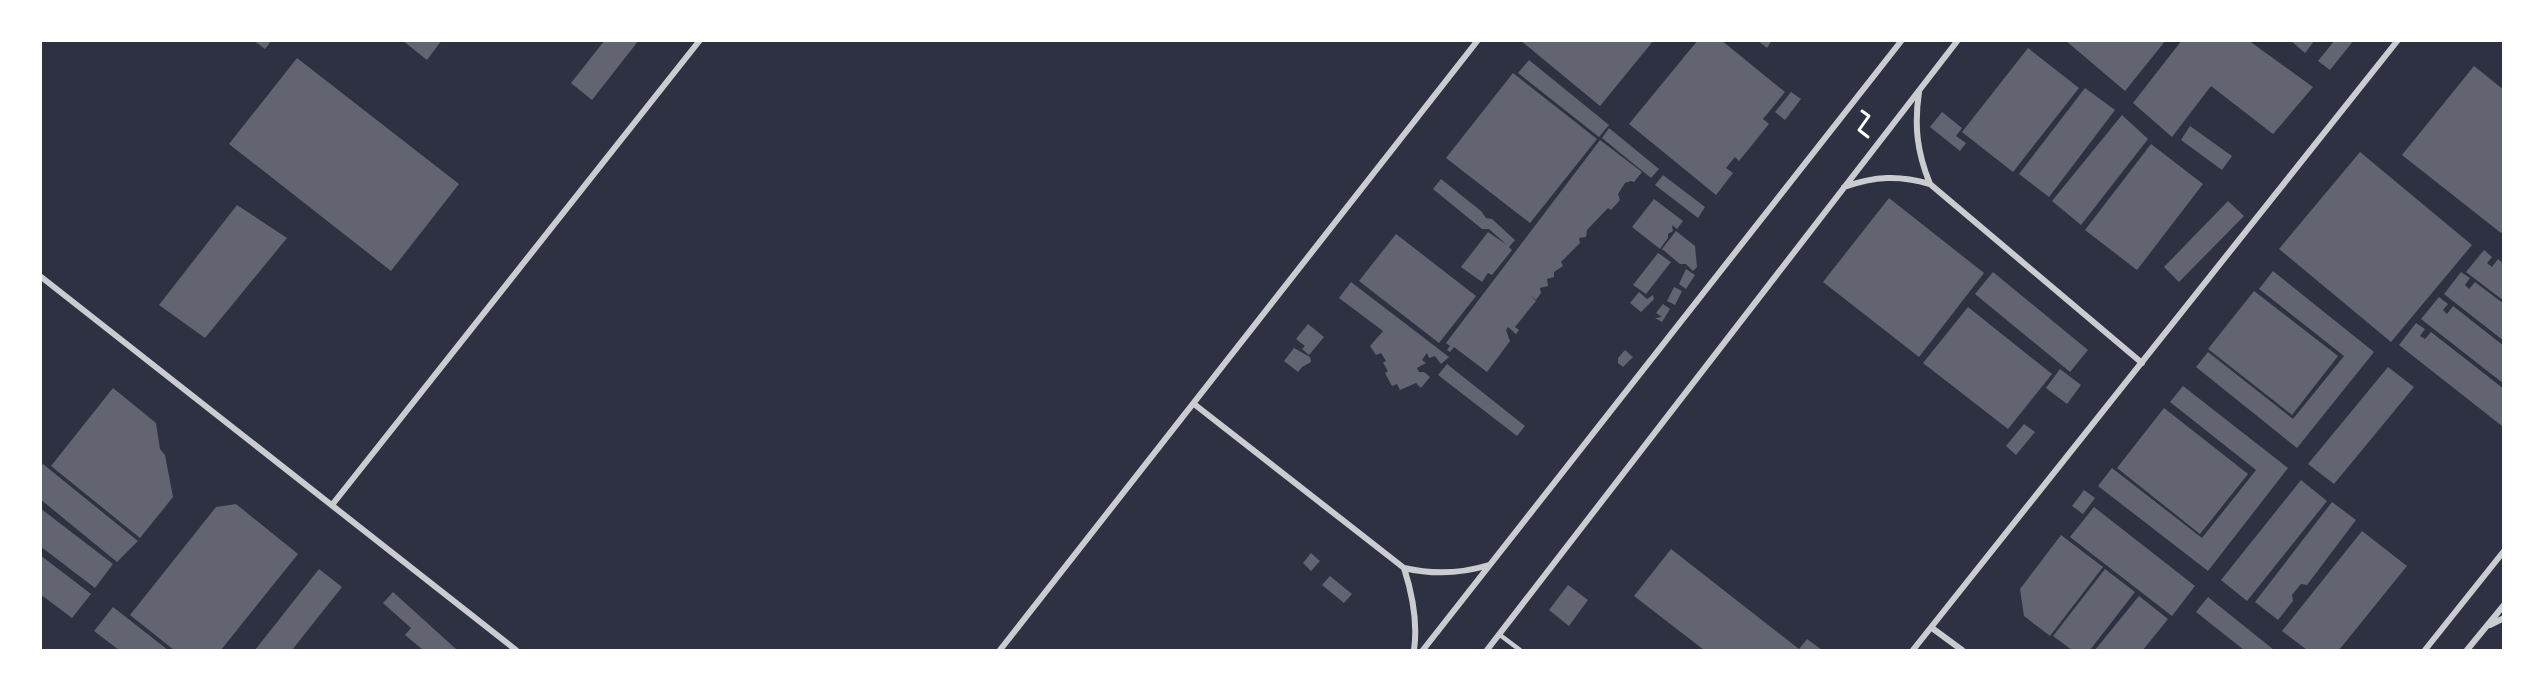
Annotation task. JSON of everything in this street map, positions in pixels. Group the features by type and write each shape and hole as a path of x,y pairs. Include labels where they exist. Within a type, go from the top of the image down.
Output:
{"street":[{"path":"332,505 700,40"},
{"path":"1000,651 1478,40"},
{"path":"1423,651 1902,40"},
{"path":"1487,651 1958,40"},
{"path":"1913,651 2398,40"},
{"path":"1919,91 1915,115 1916,139 1921,162 1930,184"},
{"path":"1844,187 1864,179 1886,176 1909,178 1930,184 2142,363"},
{"path":"40,276 516,651"},
{"path":"1194,404 1404,568 1425,573 1447,574 1490,565"},
{"path":"2425,651 2504,550"},
{"path":"1404,568 1412,592 1416,616 1414,651"},
{"path":"2467,651 2504,605"},
{"path":"2487,626 2504,618"},
{"path":"1932,628 1962,651"}],"lane":[{"path":"1500,635 1520,651"}],"path":[{"path":"1852,104 1869,116 1859,130 1877,144"}],"building":[{"path":"253,40 272,40 265,49"},
{"path":"402,40 442,40 427,60"},
{"path":"605,40 639,40 592,100 571,83"},
{"path":"1520,40 1654,40 1600,106"},
{"path":"1698,40 1721,40 1785,92 1763,119 1769,124 1739,161 1735,157 1726,168 1733,173 1716,195 1629,124"},
{"path":"1757,40 1772,40 1767,48"},
{"path":"2065,40 2166,40 2125,91"},
{"path":"2182,40 2248,40 2313,87 2273,134 2211,86 2172,137 2133,103"},
{"path":"2290,40 2315,40 2305,53"},
{"path":"2335,40 2354,40 2330,70 2318,61"},
{"path":"2028,48 2079,88 2013,172 1962,132"},
{"path":"297,58 459,184 391,271 229,144"},
{"path":"1529,60 1609,125 1599,137 1518,73"},
{"path":"2474,66 2504,90 2504,230 2501,233 2402,155"},
{"path":"1513,73 1597,139 1530,223 1446,158"},
{"path":"2085,88 2115,110 2049,197 2019,174"},
{"path":"1791,92 1801,99 1785,120 1775,112"},
{"path":"1942,112 1962,128 1956,136 1966,143 1960,151 1930,127"},
{"path":"2122,115 2148,139 2081,225 2052,201"},
{"path":"2190,126 2232,156 2222,170 2181,140"},
{"path":"1609,128 1659,169 1651,178 1602,138"},
{"path":"1600,140 1642,172 1634,182 1625,183 1618,194 1620,200 1611,210 1608,208 1587,230 1586,237 1579,238 1580,243 1561,262 1563,266 1554,272 1554,277 1547,279 1548,286 1540,288 1541,293 1536,300 1531,296 1536,301 1515,327 1519,330 1516,334 1508,327 1506,330 1510,341 1487,372 1454,347 1450,352 1447,350 1450,346 1446,343"},
{"path":"2151,144 2203,184 2137,270 2085,230"},
{"path":"2360,152 2472,245 2391,342 2279,249"},
{"path":"1663,175 1705,207 1698,218 1655,185"},
{"path":"1441,179 1515,240 1509,247 1512,250 1492,275 1488,273 1482,282 1461,267 1488,232 1507,245 1489,229 1482,229 1433,189"},
{"path":"1889,198 1984,273 1919,357 1823,282"},
{"path":"1654,199 1683,221 1677,229 1672,225 1673,231 1668,234 1668,238 1660,249 1632,227"},
{"path":"2228,201 2244,216 2179,282 2164,267"},
{"path":"237,205 287,238 205,338 159,305"},
{"path":"1676,231 1695,246 1697,267 1693,271 1686,264 1680,264 1662,249"},
{"path":"1396,234 1476,296 1439,343 1359,281"},
{"path":"2484,250 2492,257 2487,263 2492,267 2498,259 2504,264 2504,301 2466,272"},
{"path":"1658,253 1671,262 1646,294 1633,285"},
{"path":"1686,269 1695,275 1686,289 1679,284"},
{"path":"2273,271 2374,352 2297,448 2196,367 2208,352 2293,419 2344,356 2259,289"},
{"path":"1993,272 2088,350 2070,372 1975,294"},
{"path":"2461,272 2470,278 2465,285 2469,289 2475,282 2504,304 2504,341 2444,294"},
{"path":"1351,282 1449,357 1441,364 1435,356 1429,358 1427,353 1422,360 1426,363 1417,368 1419,372 1424,372 1430,377 1421,388 1416,383 1400,390 1397,384 1392,386 1385,373 1388,371 1383,363 1386,361 1381,353 1376,355 1370,346 1383,331 1339,298"},
{"path":"1674,287 1682,291 1675,305 1667,301"},
{"path":"2254,291 2338,356 2292,415 2208,349"},
{"path":"1639,292 1647,299 1653,295 1654,299 1641,312 1630,303"},
{"path":"2439,297 2448,304 2443,310 2447,314 2453,306 2504,346 2504,384 2421,319"},
{"path":"1663,304 1670,309 1662,322 1655,318 1662,317 1656,313"},
{"path":"1968,307 2052,374 2008,429 1923,363"},
{"path":"2416,323 2425,329 2420,336 2425,339 2431,332 2504,389 2502,426 2399,345"},
{"path":"1308,324 1324,337 1309,355 1302,349 1305,346 1296,339"},
{"path":"1294,348 1310,357 1311,362 1298,372 1284,361"},
{"path":"1625,350 1633,357 1623,367 1618,363 1618,358"},
{"path":"1447,364 1525,426 1517,436 1438,375"},
{"path":"2388,367 2414,387 2334,484 2308,464"},
{"path":"2060,369 2081,385 2067,404 2046,388"},
{"path":"2183,386 2288,468 2208,571 2098,486 2112,468 2202,538 2256,470 2170,402"},
{"path":"113,388 156,423 160,449 165,455 173,497 140,538 51,466"},
{"path":"2164,408 2248,474 2200,534 2117,468"},
{"path":"2024,424 2035,432 2016,455 2006,446"},
{"path":"43,464 138,541 117,562 40,499 40,468"},
{"path":"2301,480 2327,501 2247,601 2221,580"},
{"path":"2084,490 2095,498 2083,514 2072,506"},
{"path":"2332,502 2356,520 2307,585 2301,584 2292,595 2293,601 2278,620 2255,602"},
{"path":"236,504 298,554 221,650 174,650 130,615 216,507"},
{"path":"2094,507 2195,586 2172,616 2070,537"},
{"path":"40,508 113,564 95,588 40,546"},
{"path":"2362,531 2407,566 2339,650 2307,650 2282,631"},
{"path":"2061,535 2103,567 2050,636 2024,616 2020,589"},
{"path":"1671,549 1799,649 1807,639 1822,650 1704,650 1634,596"},
{"path":"1311,553 1320,561 1311,571 1303,563"},
{"path":"40,555 91,594 72,618 40,594"},
{"path":"319,569 342,587 292,650 255,650"},
{"path":"2105,569 2135,592 2090,650 2072,650 2053,636"},
{"path":"1330,576 1352,594 1344,603 1322,585"},
{"path":"1568,585 1588,600 1569,626 1549,610"},
{"path":"393,592 456,649 423,650 405,635 411,628 383,603"},
{"path":"2139,596 2168,619 2143,650 2095,650"},
{"path":"2208,597 2274,650 2244,650 2196,612"},
{"path":"113,607 168,650 119,650 94,631"}]}
